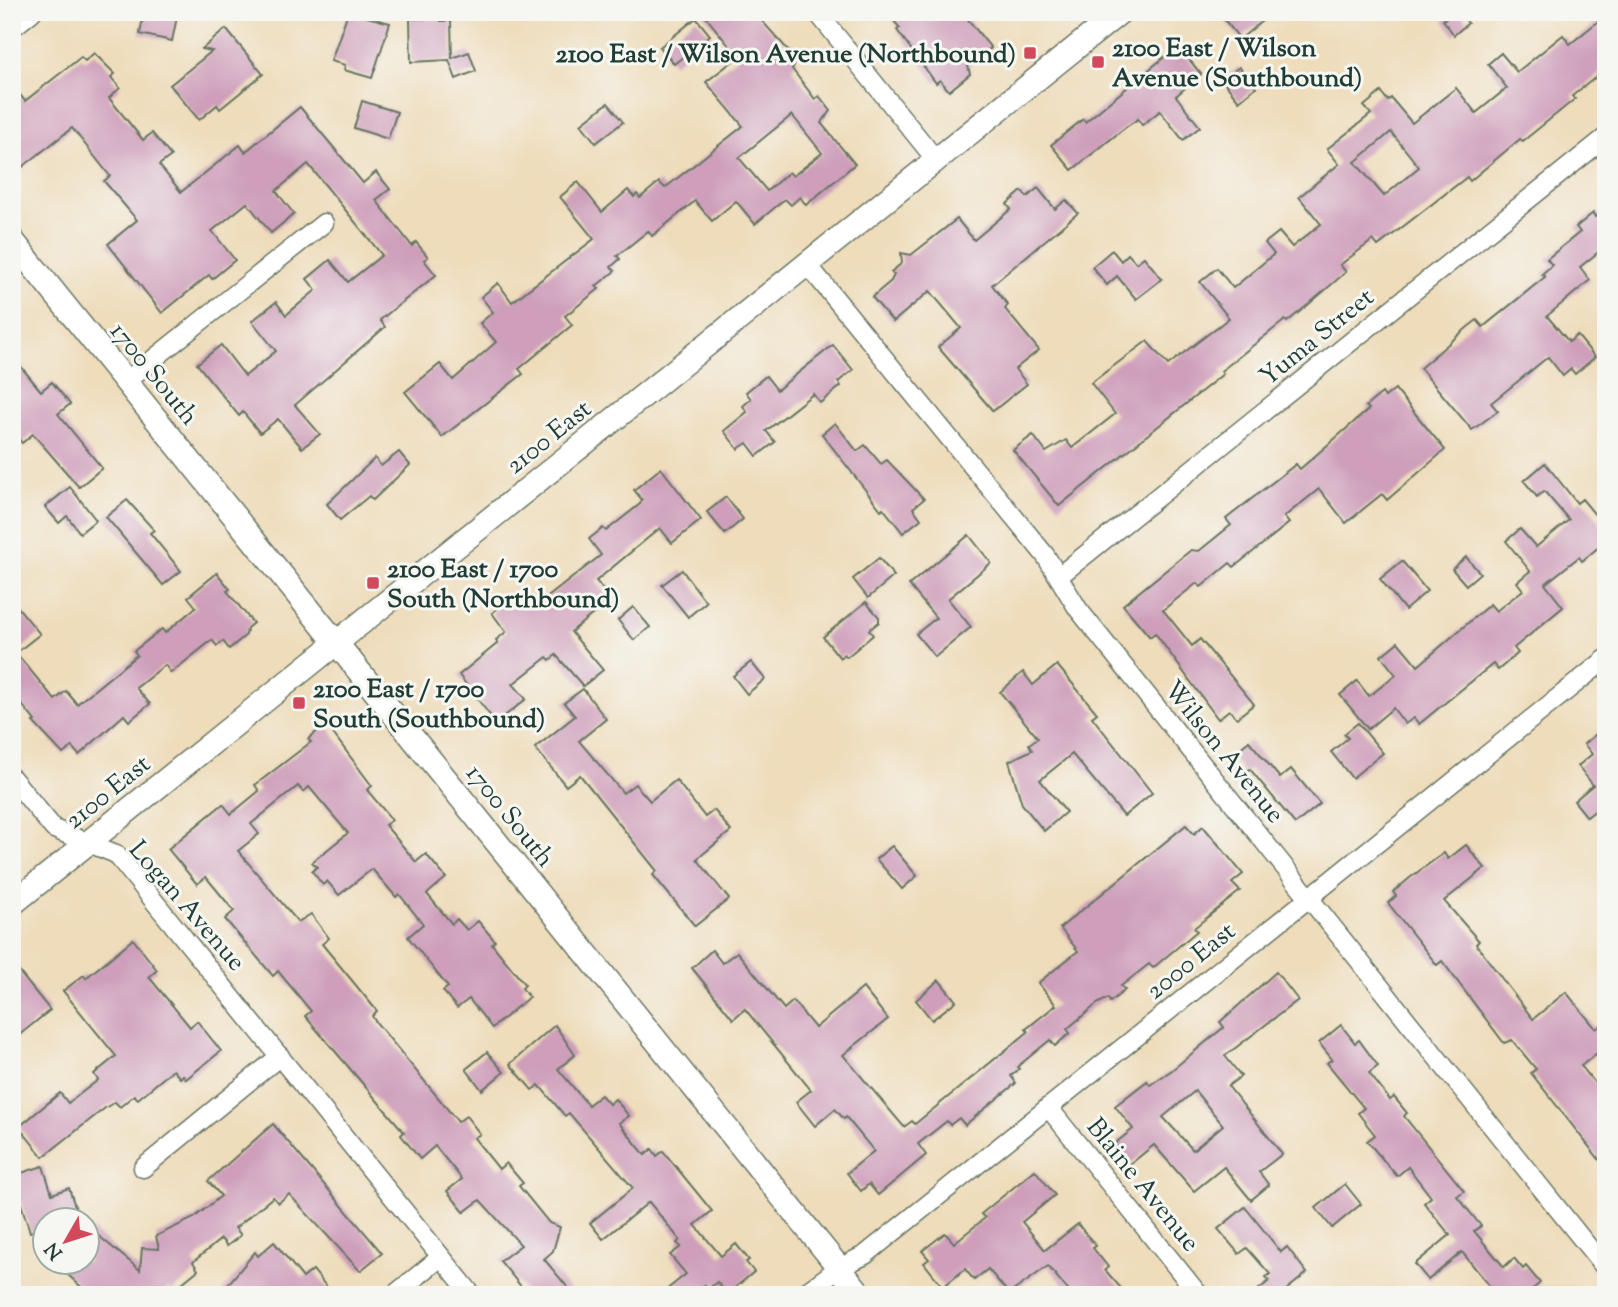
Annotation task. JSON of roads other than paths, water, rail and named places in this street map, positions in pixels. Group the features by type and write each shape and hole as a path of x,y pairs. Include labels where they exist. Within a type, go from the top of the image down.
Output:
{"street":[{"path":"12,28 32,12"},
{"path":"817,12 936,160"},
{"name":"2100 East","path":"12,904 1120,12"},
{"name":"Yuma Street","path":"1059,576 1606,136"},
{"path":"126,381 324,223"},
{"name":"1700 South","path":"12,240 861,1295"},
{"name":"Wilson Avenue","path":"807,264 1059,576 1078,609 1606,1269"},
{"name":"2000 East","path":"802,1295 839,1268 865,1255 1606,659"},
{"name":"Logan Avenue","path":"12,778 54,829 116,854 472,1295"},
{"path":"143,1168 280,1056"},
{"name":"Blaine Avenue","path":"1048,1107 1199,1295"},
{"path":"394,1295 441,1256"}],"place":[{"name":"2100 East / Wilson Avenue (Northbound)","path":"1030,53"},
{"name":"2100 East / Wilson Avenue (Southbound)","path":"1098,62"},
{"name":"2100 East / 1700 South (Northbound)","path":"373,583"},
{"name":"2100 East / 1700 South (Southbound)","path":"299,703"}]}
